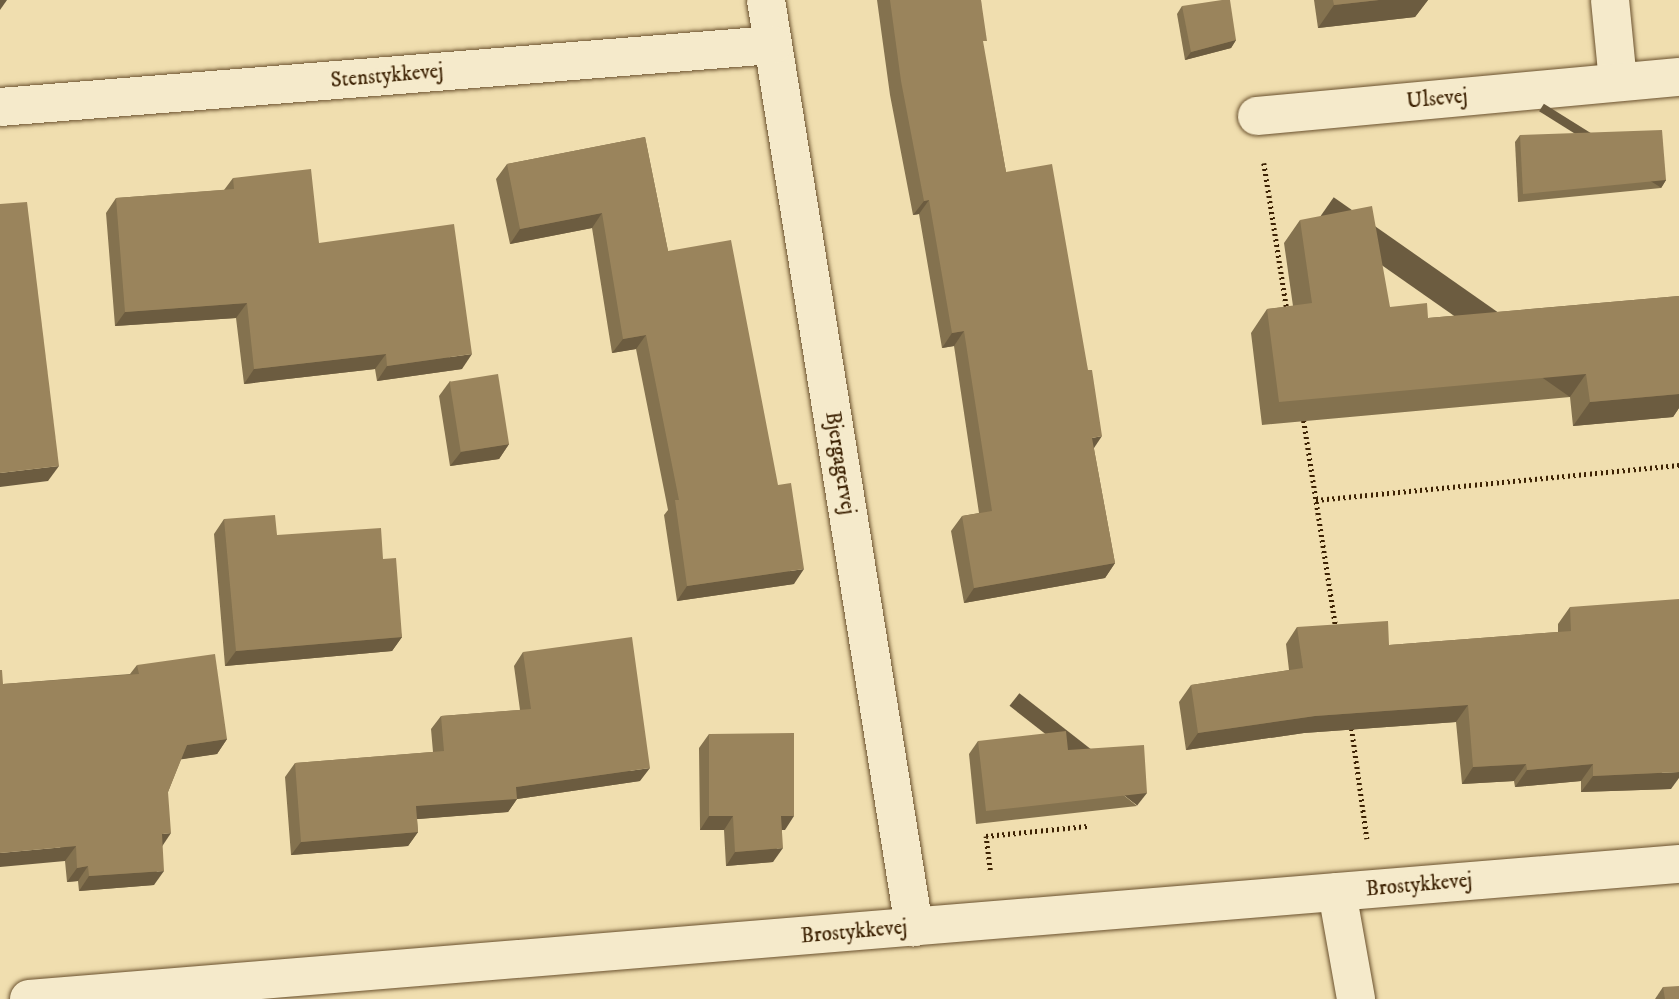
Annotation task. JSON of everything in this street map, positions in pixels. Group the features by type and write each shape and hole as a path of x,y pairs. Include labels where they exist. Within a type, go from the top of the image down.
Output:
{"street":[{"name":"Bjergagervej","path":"766,0 914,927"},
{"path":"1611,0 1618,82"},
{"name":"Stenstykkevej","path":"0,107 773,45"},
{"name":"Ulsevej","path":"1257,116 1679,77"},
{"name":"Brostykkevej","path":"29,999 1679,864"},
{"path":"1355,890 1356,999"}],"path":[{"path":"1257,116 1289,321"},
{"path":"1301,404 1337,638"},
{"path":"1316,500 1679,465"},
{"path":"1350,721 1355,890"},
{"path":"996,920 986,836 1088,826"}],"building":[{"path":"890,0 981,0 987,41 983,41 1006,172 1052,164 1088,370 1092,370 1102,436 1092,438 1115,563 974,588 962,516 992,511 964,331 952,333 929,200 924,201 901,81"},
{"path":"1230,0 1236,40 1191,52 1182,6"},
{"path":"1333,0 1379,0 1334,5"},
{"path":"1662,130 1666,180 1523,194 1520,135"},
{"path":"645,137 668,251 731,240 778,485 791,483 804,569 687,586 675,500 679,500 646,335 623,339 602,213 520,229 507,164"},
{"path":"311,169 319,243 454,224 472,354 387,366 386,354 254,369 247,303 125,312 116,198 234,189 233,178"},
{"path":"27,202 59,466 0,473 0,204"},
{"path":"1372,206 1390,307 1427,303 1428,318 1679,296 1679,394 1590,402 1586,374 1279,402 1267,309 1312,303 1300,220"},
{"path":"498,374 509,444 461,452 450,382"},
{"path":"275,515 277,535 381,528 383,559 396,558 402,637 236,651 224,519"},
{"path":"1679,599 1679,772 1593,776 1593,764 1527,770 1526,764 1473,767 1468,705 1315,716 1198,733 1191,685 1303,668 1297,627 1388,621 1389,645 1571,631 1570,607"},
{"path":"632,637 650,768 516,787 517,799 416,806 418,832 301,842 295,763 444,751 441,716 531,709 523,652"},
{"path":"215,654 227,739 187,745 168,792 171,833 162,834 164,871 89,876 88,866 77,868 76,846 0,853 0,670 3,684 139,674 137,665"},
{"path":"1066,731 1068,750 1144,745 1147,793 986,811 978,741"},
{"path":"794,733 794,816 781,816 783,848 735,852 733,816 709,816 709,734"},
{"path":"1679,986 1679,999 1665,999 1663,987"}]}
